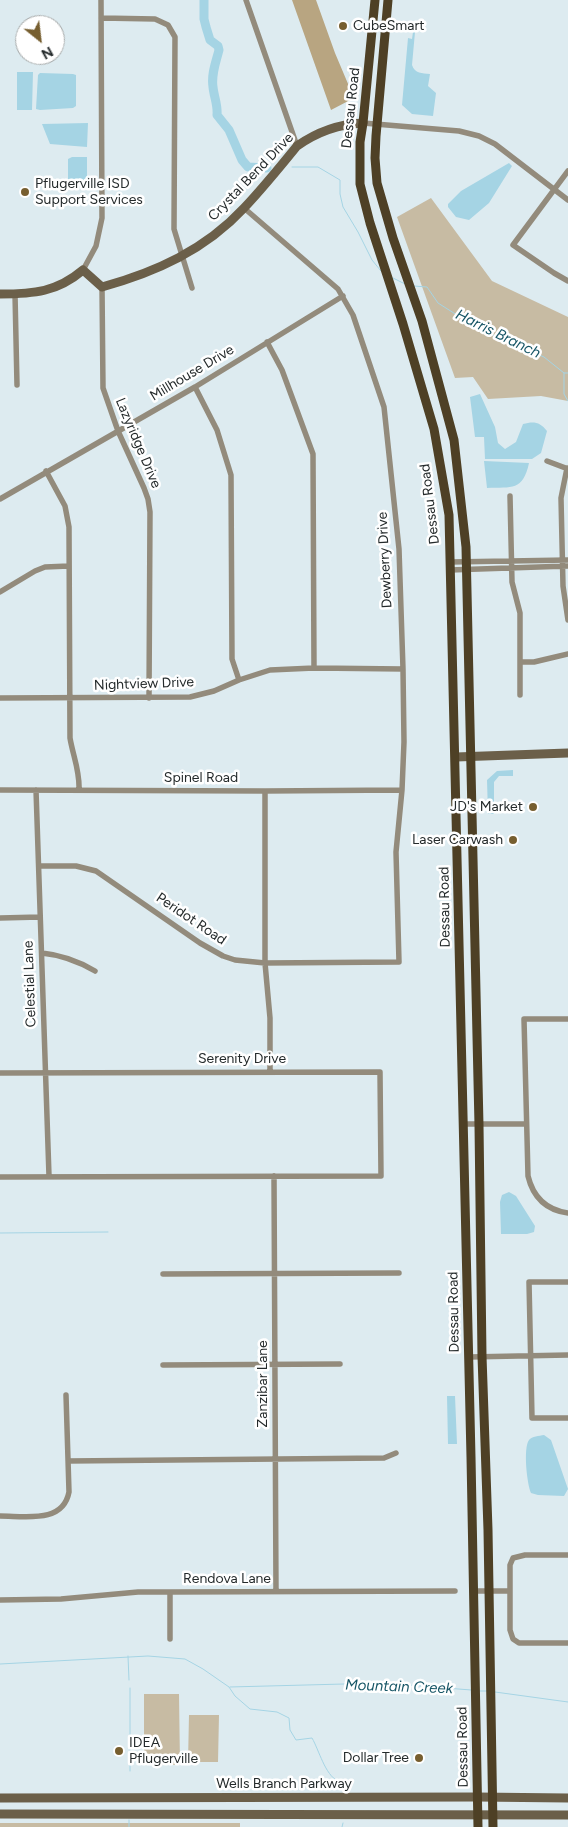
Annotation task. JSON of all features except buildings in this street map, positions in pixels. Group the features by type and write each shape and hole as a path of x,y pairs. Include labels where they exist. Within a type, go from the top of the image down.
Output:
{"main road":[{"name":"Dessau Road","path":"375,0 360,142 360,182 370,224 403,324 434,429 448,515 451,666 456,757 478,1827"},
{"name":"Dessau Road","path":"388,0 375,158 377,183 399,256 422,321 454,440 466,547 493,1827"}],"street":[{"path":"0,294 51,290 63,285 83,270 96,246 102,218 101,0"},
{"path":"246,0 297,146"},
{"path":"101,18 155,19 168,24 175,37 174,229 192,288"},
{"path":"363,123 459,131 479,136 494,144 568,200"},
{"name":"Crystal Bend Drive","path":"102,287 159,269 210,239 244,208 297,146 316,135 346,124 363,123"},
{"path":"568,170 513,245 554,274 568,281"},
{"name":"Dewberry Drive","path":"244,208 331,282 343,296 362,339 384,407 399,549 403,669 404,742 396,852 399,962"},
{"path":"83,270 102,287"},
{"name":"Lazyridge Drive","path":"102,287 103,388 118,431 144,488 149,505 149,698"},
{"path":"15,294 17,385"},
{"name":"Millhouse Drive","path":"0,499 195,387 343,296"},
{"path":"267,342 282,370 313,454 314,668"},
{"path":"195,387 216,430 231,475 232,659 240,680"},
{"path":"547,461 567,468 561,498 565,528 563,586 568,620"},
{"path":"46,471 65,506 69,527 70,738 72,751 79,769 80,790"},
{"path":"510,496 512,582 520,613 520,695"},
{"path":"465,566 511,560 565,559"},
{"path":"0,592 45,567 69,566"},
{"path":"450,566 512,568 565,566"},
{"path":"521,662 534,662 568,654"},
{"name":"Nightview Drive","path":"0,698 149,698 202,695 262,671 314,668 403,669"},
{"path":"456,757 568,753"},
{"name":"Spinel Road","path":"0,790 402,790"},
{"name":"Celestial Lane","path":"36,790 49,1176"},
{"path":"265,791 265,963 270,1018 270,1071"},
{"name":"Peridot Road","path":"39,866 76,866 96,871 213,951 235,960 265,963 399,962"},
{"path":"0,918 40,917"},
{"path":"42,953 55,954 71,959 95,971"},
{"path":"568,1019 524,1019 528,1176 531,1188 544,1204 557,1211 568,1213"},
{"name":"Serenity Drive","path":"0,1073 380,1072 381,1176 274,1176"},
{"path":"463,1124 526,1124"},
{"path":"0,1177 274,1176"},
{"name":"Zanzibar Lane","path":"274,1176 276,1591"},
{"path":"162,1274 399,1273"},
{"path":"568,1282 529,1282 532,1418 568,1418"},
{"path":"469,1357 568,1355"},
{"path":"162,1366 340,1364"},
{"path":"0,1516 48,1516 61,1509 68,1499 66,1395"},
{"path":"68,1461 384,1458 396,1453"},
{"path":"568,1554 525,1554 513,1558 510,1565 510,1630 513,1639 519,1643 568,1643"},
{"path":"474,1590 510,1591"},
{"name":"Rendova Lane","path":"0,1600 61,1599 138,1592 455,1591"},
{"path":"170,1592 170,1639"},
{"path":"383,1797 383,1814"},
{"name":"Wells Branch Parkway","path":"0,1798 568,1798"},
{"path":"128,1814 129,1798"},
{"path":"247,1798 248,1814"},
{"path":"0,1814 568,1815"}],"shaded area":[{"path":"292,0 316,0 354,98 331,110"},
{"path":"431,198 492,281 568,317 568,401 541,396 488,399 473,377 455,378 397,217"},
{"path":"144,1694 179,1694 180,1765 144,1765"},
{"path":"189,1715 219,1715 218,1762 188,1762"},
{"path":"0,1823 240,1823 240,1827 0,1827"}],"water":[{"path":"413,32 415,32 412,65 417,72 430,74 428,86 436,93 433,116 412,114 402,105 408,38 412,39"},
{"path":"17,72 33,72 32,110 17,110"},
{"path":"40,73 76,75 76,106 73,108 36,109 38,75"},
{"path":"88,123 87,147 50,144 42,124"},
{"path":"72,157 87,157 87,187 68,188 68,159"},
{"path":"509,163 512,166 489,203 469,220 456,217 448,207 448,204 461,191"},
{"path":"480,394 495,427 498,443 505,449 516,442 523,424 536,423 547,431 541,453 532,459 485,459 484,437 475,437 470,397"},
{"path":"484,461 529,463 523,479 515,486 487,488"},
{"path":"513,770 513,776 499,776 494,782 494,814 488,814 487,780 497,771"},
{"path":"509,1192 516,1196 535,1226 534,1232 527,1234 501,1234 500,1202 502,1195"},
{"path":"447,1396 455,1396 457,1444 448,1444"},
{"path":"544,1435 551,1440 568,1489 564,1496 531,1493 526,1466 527,1444 532,1438"}],"waterway":[{"name":"Harris Branch","path":"204,0 206,27 210,40 218,46 219,50 213,77 217,115 229,130 242,160 248,167 267,168"},
{"name":"Harris Branch","path":"292,167 318,167 340,180 340,194 343,207 372,260 381,271"},
{"name":"Harris Branch","path":"393,278 405,284"},
{"name":"Harris Branch","path":"414,286 427,287 438,303 479,329 544,357 564,373 568,373"},
{"path":"564,373 564,394 568,401"},
{"path":"0,1233 108,1232"},
{"path":"128,1656 129,1680"},
{"path":"0,1664 148,1656 185,1659 229,1687 235,1696 250,1709 277,1712 289,1718 290,1730 296,1740 312,1738 333,1778 342,1782 350,1782"},
{"name":"Mountain Creek","path":"230,1687 382,1683 471,1690"},
{"path":"130,1688 130,1771"},
{"name":"Mountain Creek","path":"480,1691 488,1691"},
{"name":"Mountain Creek","path":"495,1692 568,1702"},
{"path":"129,1820 129,1827"},
{"path":"342,1827 343,1823"}],"place":[{"name":"CubeSmart","path":"343,26"},
{"name":"Pflugerville ISD Support Services","path":"25,192"},
{"name":"JD's Market","path":"533,807"},
{"name":"Laser Carwash","path":"513,840"},
{"name":"IDEA Pflugerville","path":"119,1751"},
{"name":"Dollar Tree","path":"419,1758"}]}
